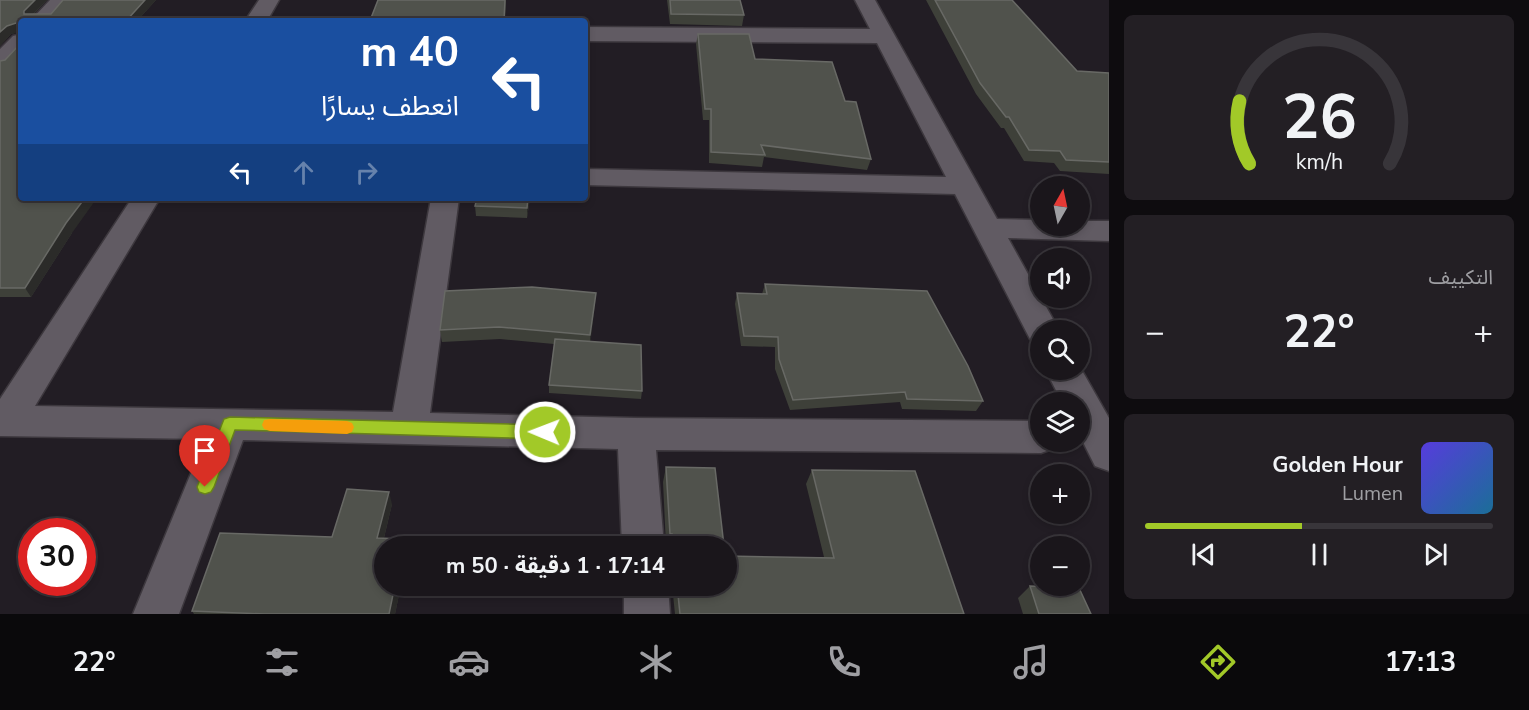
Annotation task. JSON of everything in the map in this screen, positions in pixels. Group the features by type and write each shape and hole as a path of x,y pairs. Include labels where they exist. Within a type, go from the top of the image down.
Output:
{"street":[{"path":"44,18 62,0"},
{"path":"258,18 269,0"},
{"path":"865,0 1037,320"},
{"path":"0,62 18,31"},
{"path":"588,34 884,36"},
{"path":"588,177 965,186"},
{"path":"3,421 144,201"},
{"path":"409,429 445,201"},
{"path":"988,228 1109,231"},
{"path":"1068,380 1096,443"},
{"path":"3,421 636,434 1030,437"},
{"path":"156,614 230,424"},
{"path":"636,434 642,536"},
{"path":"646,596 647,614"}],"building":[{"path":"0,0 35,0 24,11 24,14 51,14 63,0 145,0 129,18 18,18 18,24 7,26 0,32"},
{"path":"378,0 505,0 504,18 371,18"},
{"path":"670,0 740,0 744,15 671,14"},
{"path":"935,0 1012,0 1077,71 1109,73 1109,162 1066,160 1060,151 1029,150 1009,117 1006,117 980,83"},
{"path":"698,34 749,34 755,59 832,62 845,101 856,102 871,159 761,145 765,155 711,152 711,109 705,109"},
{"path":"18,46 18,201 83,201 25,288 0,288 0,61 5,60"},
{"path":"476,201 528,201 527,208 475,206"},
{"path":"765,284 927,291 968,366 983,401 907,399 905,392 793,400 779,359 778,337 744,336 737,293 767,294"},
{"path":"532,287 596,293 590,335 499,327 440,330 445,291"},
{"path":"555,339 641,345 642,391 549,385"},
{"path":"666,467 715,468 723,536 672,536 670,534"},
{"path":"812,470 915,471 964,614 680,614 678,596 737,596 737,556 834,558"},
{"path":"347,489 389,492 378,536 374,536 374,596 393,596 389,614 265,614 192,611 220,533 332,537"},
{"path":"1033,596 1083,596 1091,614 1039,614"}],"slow traffic":[{"path":"270,425 347,427"}],"route":[{"path":"205,487 230,424 545,432"}]}
